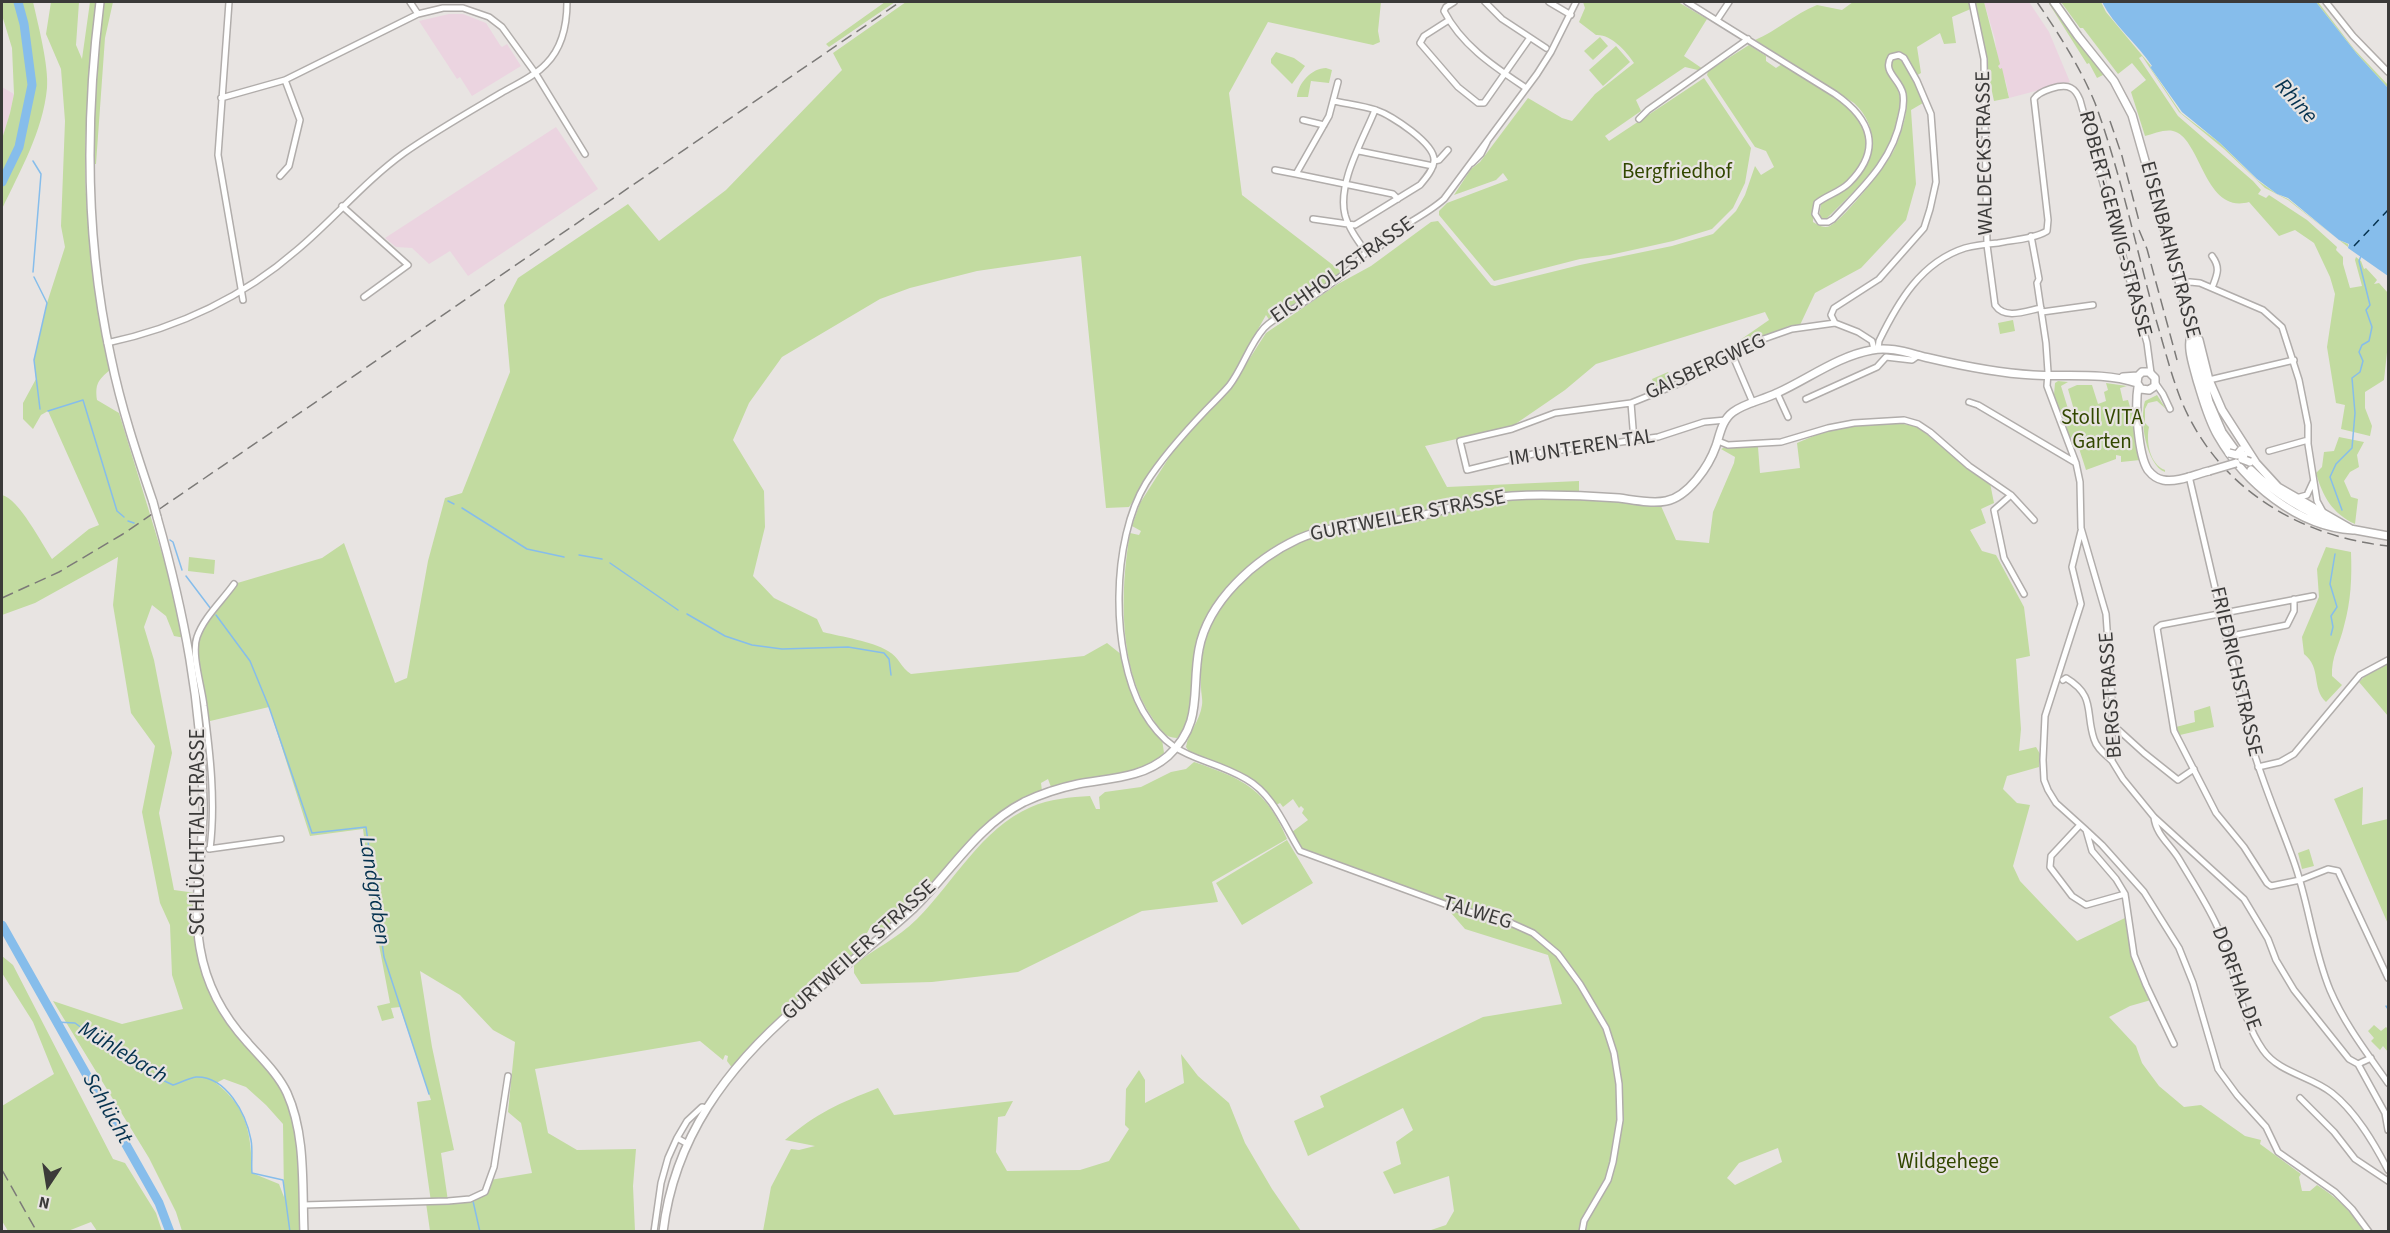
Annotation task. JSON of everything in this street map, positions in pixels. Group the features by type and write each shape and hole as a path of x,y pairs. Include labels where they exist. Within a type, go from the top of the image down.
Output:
{"main road":[{"name":"SCHLÜCHTTALSTRASSE","path":"100,2 91,97 88,164 93,248 107,343 124,413 153,502 176,585 188,641 197,701 206,849 198,918 200,947 207,977 226,1016 278,1077 286,1091 298,1127 304,1232"},
{"name":"EISENBAHNSTRASSE","path":"2054,2 2120,90 2132,115 2193,330 2209,402 2222,432 2238,454"},
{"path":"2193,330 2199,340 2209,380 2238,454 2250,468 2277,487 2353,530"},
{"path":"2193,330 2189,346 2203,401 2214,428 2250,468 2276,493 2318,517 2353,530 2388,536"},
{"path":"1726,420 1736,410 1777,393 1832,364 1876,349 1920,355 1989,371 2118,377 2145,382 2138,405 2143,456 2147,469 2162,480 2198,474 2238,454"},
{"name":"GURTWEILER STRASSE","path":"663,1232 673,1177 686,1143 706,1108 729,1078 795,1008 908,913 983,831 1004,814 1048,792 1128,776 1146,770 1158,764 1175,748 1187,732 1195,708 1199,646 1205,629 1224,598 1238,582 1275,552 1298,539 1319,532 1409,519 1485,499 1508,496 1583,495 1668,501 1678,497 1700,474 1713,454 1726,420"}],"street":[{"path":"230,2 218,155 243,300"},
{"path":"410,2 418,14"},
{"path":"107,343 171,326 202,313 241,290 297,250 373,176 406,151 536,74 548,63 559,46 567,22 567,2"},
{"path":"1454,2 1444,11 1449,20 1475,51 1526,88"},
{"path":"1485,2 1502,19 1529,39 1546,48"},
{"path":"1549,2 1571,15"},
{"name":"EICHHOLZSTRASSE","path":"1175,748 1155,729 1143,711 1136,694 1125,650 1120,616 1120,565 1132,511 1147,482 1176,442 1229,386 1265,327 1304,303 1337,279 1366,252 1373,252 1389,235 1433,209 1444,199 1551,52 1576,2"},
{"path":"1687,2 1852,106 1869,131 1870,141 1865,161 1855,176 1839,191 1817,203 1815,214 1820,222 1824,223 1833,219 1876,174 1892,148 1899,131 1903,92 1889,71 1888,62 1893,56 1899,55 1904,58 1917,81 1931,114 1936,182 1924,228 1879,279 1834,308 1831,315 1835,323 1858,332 1872,342 1876,349"},
{"path":"1717,20 1729,2"},
{"name":"WALDECKSTRASSE","path":"1972,2 1984,59 1987,244 1995,305 1998,310 2008,314 2042,310"},
{"path":"2326,2 2353,36 2388,72"},
{"path":"221,98 285,81 418,14 443,8 463,8 489,17 507,32 536,74 585,154"},
{"path":"1449,20 1424,36 1420,43 1458,87 1478,103 1484,103 1529,39"},
{"path":"1639,119 1648,110 1748,39"},
{"path":"280,176 289,166 300,120 285,81"},
{"path":"1296,174 1324,125 1334,102 1338,82"},
{"name":"ROBERT-GERWIG-STRASSE","path":"2031,236 2047,231 2048,220 2034,99 2038,94 2064,86 2072,88 2080,100 2147,343 2149,358 2145,382"},
{"path":"1334,102 1375,110 1390,116 1428,147 1434,156 1434,164"},
{"path":"1366,252 1346,216 1345,184 1375,110"},
{"path":"1303,120 1324,125"},
{"path":"1359,150 1434,164"},
{"path":"1313,219 1350,226 1368,218 1420,185 1434,164 1448,150"},
{"path":"1275,170 1393,194 1398,199"},
{"path":"342,206 408,265 364,297"},
{"path":"1876,349 1890,319 1907,291 1919,277 1948,256 1966,248 2031,236"},
{"name":"BERGSTRASSE","path":"2031,236 2039,279 2037,284 2042,310 2047,386 2076,463 2080,482 2081,528 2106,614 2112,761 2123,779 2154,817 2244,899 2294,990 2349,1059 2358,1064 2385,1113 2388,1130"},
{"path":"2212,256 2219,270 2212,288"},
{"path":"2180,284 2200,283 2212,288 2267,313 2282,327 2294,360 2308,425 2307,440 2317,501 2323,512"},
{"path":"2042,310 2093,305"},
{"name":"GAISBERGWEG","path":"1460,441 1512,429 1555,412 1631,403 1683,382 1755,342 1792,329 1835,323"},
{"path":"1732,354 1753,403"},
{"path":"1806,399 1877,367 1886,357 1912,360 1920,355"},
{"path":"2209,380 2294,360"},
{"path":"2145,382 2164,398 2170,410"},
{"path":"1777,393 1788,417"},
{"path":"1969,402 1978,405 2076,463"},
{"path":"1631,403 1634,441"},
{"path":"1718,441 1728,445 1780,442 1836,426 1888,419 1904,420 1918,424 1930,432 1969,466 2011,495 2034,520"},
{"name":"IM UNTEREN TAL","path":"1460,441 1467,470 1533,454 1658,437 1704,422 1726,420"},
{"path":"2269,452 2307,440"},
{"name":"FRIEDRICHSTRASSE","path":"2188,476 2258,767 2295,864 2310,925 2330,990 2350,1030 2388,1083"},
{"path":"2295,498 2307,495 2314,480"},
{"path":"2011,495 1994,510 2004,558 2024,594"},
{"path":"2081,528 2073,567 2081,604 2045,716 2044,780 2051,796 2079,826 2102,845 2144,892 2179,948 2193,983 2218,1070 2266,1127 2278,1152 2335,1192 2352,1209 2369,1232"},
{"path":"234,584 196,638 195,649 204,707 213,822 206,849 281,839"},
{"path":"2313,596 2220,612 2161,625 2157,628 2174,731 2216,813 2244,847 2271,886 2300,880 2328,869 2338,871 2388,978"},
{"path":"2226,637 2287,625 2294,611 2294,599"},
{"path":"2258,767 2280,762 2294,754 2360,675 2388,660"},
{"path":"2063,680 2066,678 2077,685 2088,701 2093,739 2098,748 2112,761"},
{"path":"2112,724 2178,780 2194,769"},
{"name":"TALWEG","path":"1175,748 1192,758 1248,779 1280,814 1300,851 1461,910 1502,919 1533,933 1558,954 1580,984 1606,1028 1614,1053 1619,1084 1620,1120 1613,1162 1608,1180 1584,1221 1582,1232"},
{"name":"DORFHALDE","path":"2154,817 2155,828 2178,856 2218,927 2244,1012 2263,1051 2281,1066 2315,1082 2333,1094 2377,1149 2388,1170"},
{"path":"2079,826 2051,856 2050,867 2072,896 2086,905 2125,894"},
{"path":"2086,830 2092,851 2116,879 2125,894 2131,943 2136,961 2174,1044"},
{"path":"2358,1064 2371,1058"},
{"path":"303,1205 448,1202 470,1199 485,1192 494,1167 508,1076"},
{"path":"2300,1098 2334,1132 2355,1159 2388,1181"},
{"path":"654,1232 661,1183 668,1158 677,1138 694,1114 702,1107 706,1108"},
{"path":"677,1138 686,1143"}],"shaded area":[{"path":"1984,2 2029,2 2049,32 2070,82 2009,98 2006,82 1998,66 1995,39"},
{"path":"449,14 463,14 486,23 502,47 507,44 521,66 472,96 460,77 457,79 419,21"},
{"path":"2,87 14,94 2,139"},
{"path":"556,127 598,189 468,276 450,251 429,264 412,248 396,247 385,238"}],"green space":[{"path":"2,2 33,2 43,45 47,88 36,135 2,209 2,139 14,94 12,48 2,15"},
{"path":"51,2 79,2 76,45 82,59 90,2 97,2 86,125 85,166 93,268 110,370 98,383 97,400 119,413 171,583 185,638 174,636 166,616 152,605 144,627 154,660 172,753 159,813 174,890 196,893 195,918 213,999 226,1021 275,1078 298,1127 304,1231 182,1231 176,1212 149,1158 53,1001 122,1024 183,1009 172,975 170,925 160,903 142,812 155,746 131,713 113,605 118,557 35,603 2,615 2,495 9,498 23,513 52,559 89,529 99,525 48,411 41,415 33,429 23,419 23,403 36,379 34,360 47,303 65,247 61,226 65,121 61,69 46,34","holes":["224,1079 246,1087 283,1124 284,1197 279,1184 252,1173 246,1123 235,1102 216,1083"]},
{"path":"104,2 113,2 105,38 96,164 91,164 92,107"},
{"path":"885,2 895,2 829,47 826,44"},
{"path":"906,2 1381,2 1378,31 1380,42 1373,45 1268,22 1229,93 1242,195 1342,272 1270,321 1266,315 1227,385 1174,441 1129,507 1106,508 1081,256 977,271 910,288 880,299 782,357 749,403 733,440 764,491 765,527 753,576 774,598 817,619 823,632 865,642 888,651 911,674 1084,656 1107,643 1122,655 1140,712 1153,731 1162,739 1164,753 1142,766 1111,776 1051,787 1048,779 1041,783 1042,791 1001,812 980,829 907,912 879,935 878,928 871,926 867,933 871,942 791,1005 733,1069 727,1061 728,1056 725,1055 723,1060 700,1041 535,1069 548,1133 577,1150 636,1149 633,1186 635,1231 430,1231 426,1203 431,1202 417,1102 431,1100 400,1007 391,1008 394,1018 382,1021 377,1006 390,1003 376,929 363,829 310,836 269,707 206,722 195,649 203,626 234,584 322,558 344,543 395,683 407,678 428,561 445,498 462,493 510,372 504,305 518,278 628,204 659,241 726,190 842,70 833,53","holes":["420,971 460,995 493,1030 515,1042 508,1112 521,1123 532,1173 490,1180 478,1195 468,1199 448,1201 441,1153 454,1150 432,1047"]},
{"name":"Bergfriedhof","path":"1583,2 1678,2 1707,19 1684,56 1703,69 1702,71 1685,67 1636,100 1641,111 1605,136 1609,141 1704,78 1751,148 1745,183 1733,208 1712,229 1673,241 1580,259 1494,281 1439,215 1439,211 1447,203 1508,180 1503,173 1496,180 1454,195 1471,169 1480,162 1528,98 1562,118 1572,121 1595,94 1634,63 1613,40 1596,35 1579,22 1585,8"},
{"path":"1853,2 1984,2 2000,64 1998,66 2002,68 2009,98 1994,101 1991,87 1985,87 1984,59 1973,8 1952,17 1956,43 1944,44 1940,33 1917,47 1921,73 1916,76 1903,53 1897,52 1889,55 1886,66 1897,86 1901,102 1890,147 1874,172 1826,219 1819,217 1821,204 1850,186 1859,177 1870,156 1872,145 1868,123 1854,103 1755,40 1817,5 1842,10"},
{"path":"2048,2 2050,2 2070,32 2105,74 2097,78"},
{"path":"2061,2 2101,2 2106,12 2151,66 2181,113 2220,143 2257,180 2288,199 2337,238 2288,200 2265,188 2224,149 2179,112 2142,56 2139,58 2178,116 2253,181 2261,190 2258,194 2266,198 2269,195 2307,220 2337,247 2336,250 2343,257 2350,288 2362,286 2356,257 2361,261 2364,269 2366,268 2377,280 2374,284 2379,283 2388,293 2388,343 2384,380 2365,392 2365,408 2372,426 2370,436 2341,429 2345,405 2336,403 2327,347 2335,294 2330,277 2314,243 2295,230 2279,236 2249,202 2234,203 2222,197 2213,187 2182,136 2173,131 2163,131 2145,136 2131,92 2146,80 2132,63 2118,74"},
{"path":"2316,2 2354,49 2388,85 2388,88 2357,54"},
{"path":"1600,37 1608,46 1593,60 1584,51"},
{"path":"1749,45 1766,56 1766,61 1776,68 1782,64 1834,96 1861,123 1867,139 1864,156 1852,176 1821,198 1813,207 1813,222 1823,227 1828,227 1837,221 1866,190 1895,148 1903,126 1907,103 1905,92 1891,65 1894,58 1897,58 1907,66 1923,103 1911,110 1916,184 1906,220 1861,268 1815,293 1800,325 1789,326 1731,352 1730,347 1769,320 1765,312 1596,364 1565,390 1511,427 1425,446 1447,487 1579,481 1579,492 1529,492 1408,517 1317,530 1253,565 1203,628 1190,720 1184,732 1177,738 1163,732 1155,723 1142,699 1133,677 1128,653 1124,580 1130,533 1139,535 1141,531 1132,526 1140,503 1177,445 1230,389 1266,333 1338,284 1371,266 1431,222 1438,221 1491,285 1495,286 1672,246 1713,234 1736,211 1745,195 1755,166 1761,175 1774,167 1766,151 1755,147 1707,75 1708,71"},
{"path":"1616,46 1630,62 1603,86 1589,70"},
{"path":"1276,52 1294,58 1305,66 1292,84 1271,63"},
{"path":"1326,68 1332,70 1329,83 1311,81 1308,97 1297,97 1300,87 1311,73"},
{"path":"2013,320 2015,331 2000,334 1998,323"},
{"path":"1668,372 1672,381 1656,388 1652,379"},
{"name":"Stoll VITA Garten","path":"2068,382 2061,386 2069,412 2074,410 2068,389 2077,385 2092,385 2098,404 2106,401 2104,392 2108,390 2106,383 2127,386 2120,388 2123,401 2128,400 2130,407 2133,406 2140,460 2121,462 2121,456 2116,455 2116,459 2086,470 2075,436 2070,438 2054,395 2055,383"},
{"path":"2157,395 2166,409 2157,401 2148,403 2145,409 2145,423 2149,427 2148,438 2152,457 2165,472 2158,468 2153,460 2149,451 2144,429 2145,401"},
{"name":"Wildgehege","path":"1889,421 1918,427 1976,475 1990,483 1994,503 1981,509 1986,523 1970,530 1982,551 1996,555 2024,607 2030,656 2016,659 2021,729 2019,751 2036,747 2040,754 2039,767 2007,776 2003,789 2017,803 2030,805 2013,866 2020,881 2077,941 2125,918 2135,960 2151,1000 2130,1006 2109,1017 2136,1046 2142,1063 2159,1086 2184,1107 2201,1105 2245,1136 2261,1140 2260,1144 2301,1174 2299,1177 2302,1191 2310,1191 2317,1185 2344,1206 2365,1231 1428,1231 1446,1225 1454,1211 1449,1176 1394,1194 1383,1172 1401,1164 1396,1142 1413,1130 1403,1108 1308,1156 1294,1121 1324,1107 1320,1096 1483,1017 1562,1004 1548,955 1465,929 1445,906 1302,849 1292,832 1308,820 1302,813 1304,809 1301,806 1299,808 1293,799 1283,807 1280,803 1276,805 1249,777 1190,753 1186,747 1187,742 1202,705 1201,672 1204,647 1211,624 1223,603 1258,567 1301,542 1347,529 1410,522 1486,503 1512,499 1568,498 1661,506 1676,540 1709,543 1713,512 1735,457 1721,449 1727,446 1758,447 1760,473 1800,468 1797,443 1828,430","holes":["1778,1148 1782,1162 1735,1185 1727,1178 1739,1163"]},
{"path":"2339,437 2364,442 2357,455 2359,467 2350,472 2344,481 2351,497 2358,499 2355,524 2334,509 2322,490 2316,473 2322,467 2324,452 2334,451"},
{"path":"2326,547 2351,552 2351,571 2348,608 2332,669 2332,676 2342,685 2326,702 2319,691 2313,665 2304,654 2302,637 2319,597 2317,569"},
{"path":"189,557 215,560 214,574 188,571"},
{"path":"2388,664 2388,716 2359,682 2367,674"},
{"path":"2210,706 2214,727 2180,735 2176,727 2195,722 2194,711"},
{"path":"1194,762 1227,774 1262,797 1271,808 1287,839 1212,882 1218,902 1142,911 1018,972 932,982 861,984 854,973 854,965 917,919 983,842 1013,817 1038,804 1075,797 1090,796 1096,809 1100,809 1099,797 1105,792 1141,787 1171,772 1186,769"},
{"path":"2363,787 2362,825 2388,819 2388,924 2334,799"},
{"path":"1287,840 1313,883 1242,925 1216,883"},
{"path":"2309,849 2314,866 2302,869 2298,853"},
{"path":"2,956 13,965 113,1159 125,1163 156,1213 162,1231 97,1231 91,1222 68,1231 8,1231 2,1221 2,1106 54,1074 33,1022 2,973"},
{"path":"2374,1025 2381,1031 2386,1027 2388,1029 2388,1052 2383,1046 2380,1050 2371,1041 2374,1038 2368,1031"},
{"path":"1181,1054 1198,1076 1229,1103 1245,1143 1272,1189 1301,1231 763,1231 771,1187 791,1149 799,1150 815,1146 785,1140 818,1115 851,1099 878,1088 894,1115 1013,1101 1005,1116 998,1117 996,1152 1007,1171 1080,1170 1109,1161 1129,1129 1125,1125 1126,1089 1139,1070 1145,1080 1145,1103 1184,1083"}],"water":[{"name":"Rhine","path":"2102,2 2316,2 2357,54 2388,88 2388,276 2348,248 2349,244 2339,240 2288,198 2277,194 2257,179 2220,143 2182,112 2150,67 2152,66"}],"waterway":[{"name":"Schlücht","path":"2,182 19,147 32,85 24,24 18,2"},
{"name":"Landgraben","path":"33,161 41,174 33,272"},
{"path":"2342,510 2330,477 2336,464 2352,448 2355,413 2352,378 2360,372 2363,361 2359,352 2362,345 2369,341 2372,327 2366,310 2370,305 2359,261 2361,256"},
{"name":"Landgraben","path":"34,277 47,303 34,360 40,409"},
{"name":"Landgraben","path":"48,411 83,400 117,511 124,517"},
{"path":"448,501 454,504"},
{"path":"462,508 527,549 564,557"},
{"name":"Landgraben","path":"128,521 134,523"},
{"name":"Landgraben","path":"170,540 173,542 182,570"},
{"path":"2331,635 2333,627 2331,616 2337,607 2330,584 2335,554"},
{"path":"579,555 602,559"},
{"path":"610,563 678,610"},
{"name":"Landgraben","path":"186,576 211,609"},
{"path":"687,614 725,636 752,645 782,649 848,647 884,653 889,659 891,675"},
{"name":"Landgraben","path":"216,615 250,661 269,707 312,833 366,827 384,957 429,1094"},
{"name":"Schlücht","path":"2,925 159,1203 170,1232"},
{"name":"Mühlebach","path":"56,1022 75,1023 135,1067 173,1085 196,1077 207,1078 225,1089 245,1119 252,1144 252,1173 283,1180 290,1232"},
{"name":"Landgraben","path":"473,1201 480,1232"}],"ferry route":[{"path":"2354,246 2388,210"}],"railway":[{"path":"2,598 59,572 123,534 900,2"},
{"path":"2037,2 2069,51 2095,103 2120,181 2170,368 2181,400 2196,431 2238,482 2264,502 2322,531 2388,546"},
{"path":"2110,121 2139,221"},
{"path":"2139,230 2147,249 2177,360"},
{"path":"2,1170 37,1232"}]}
